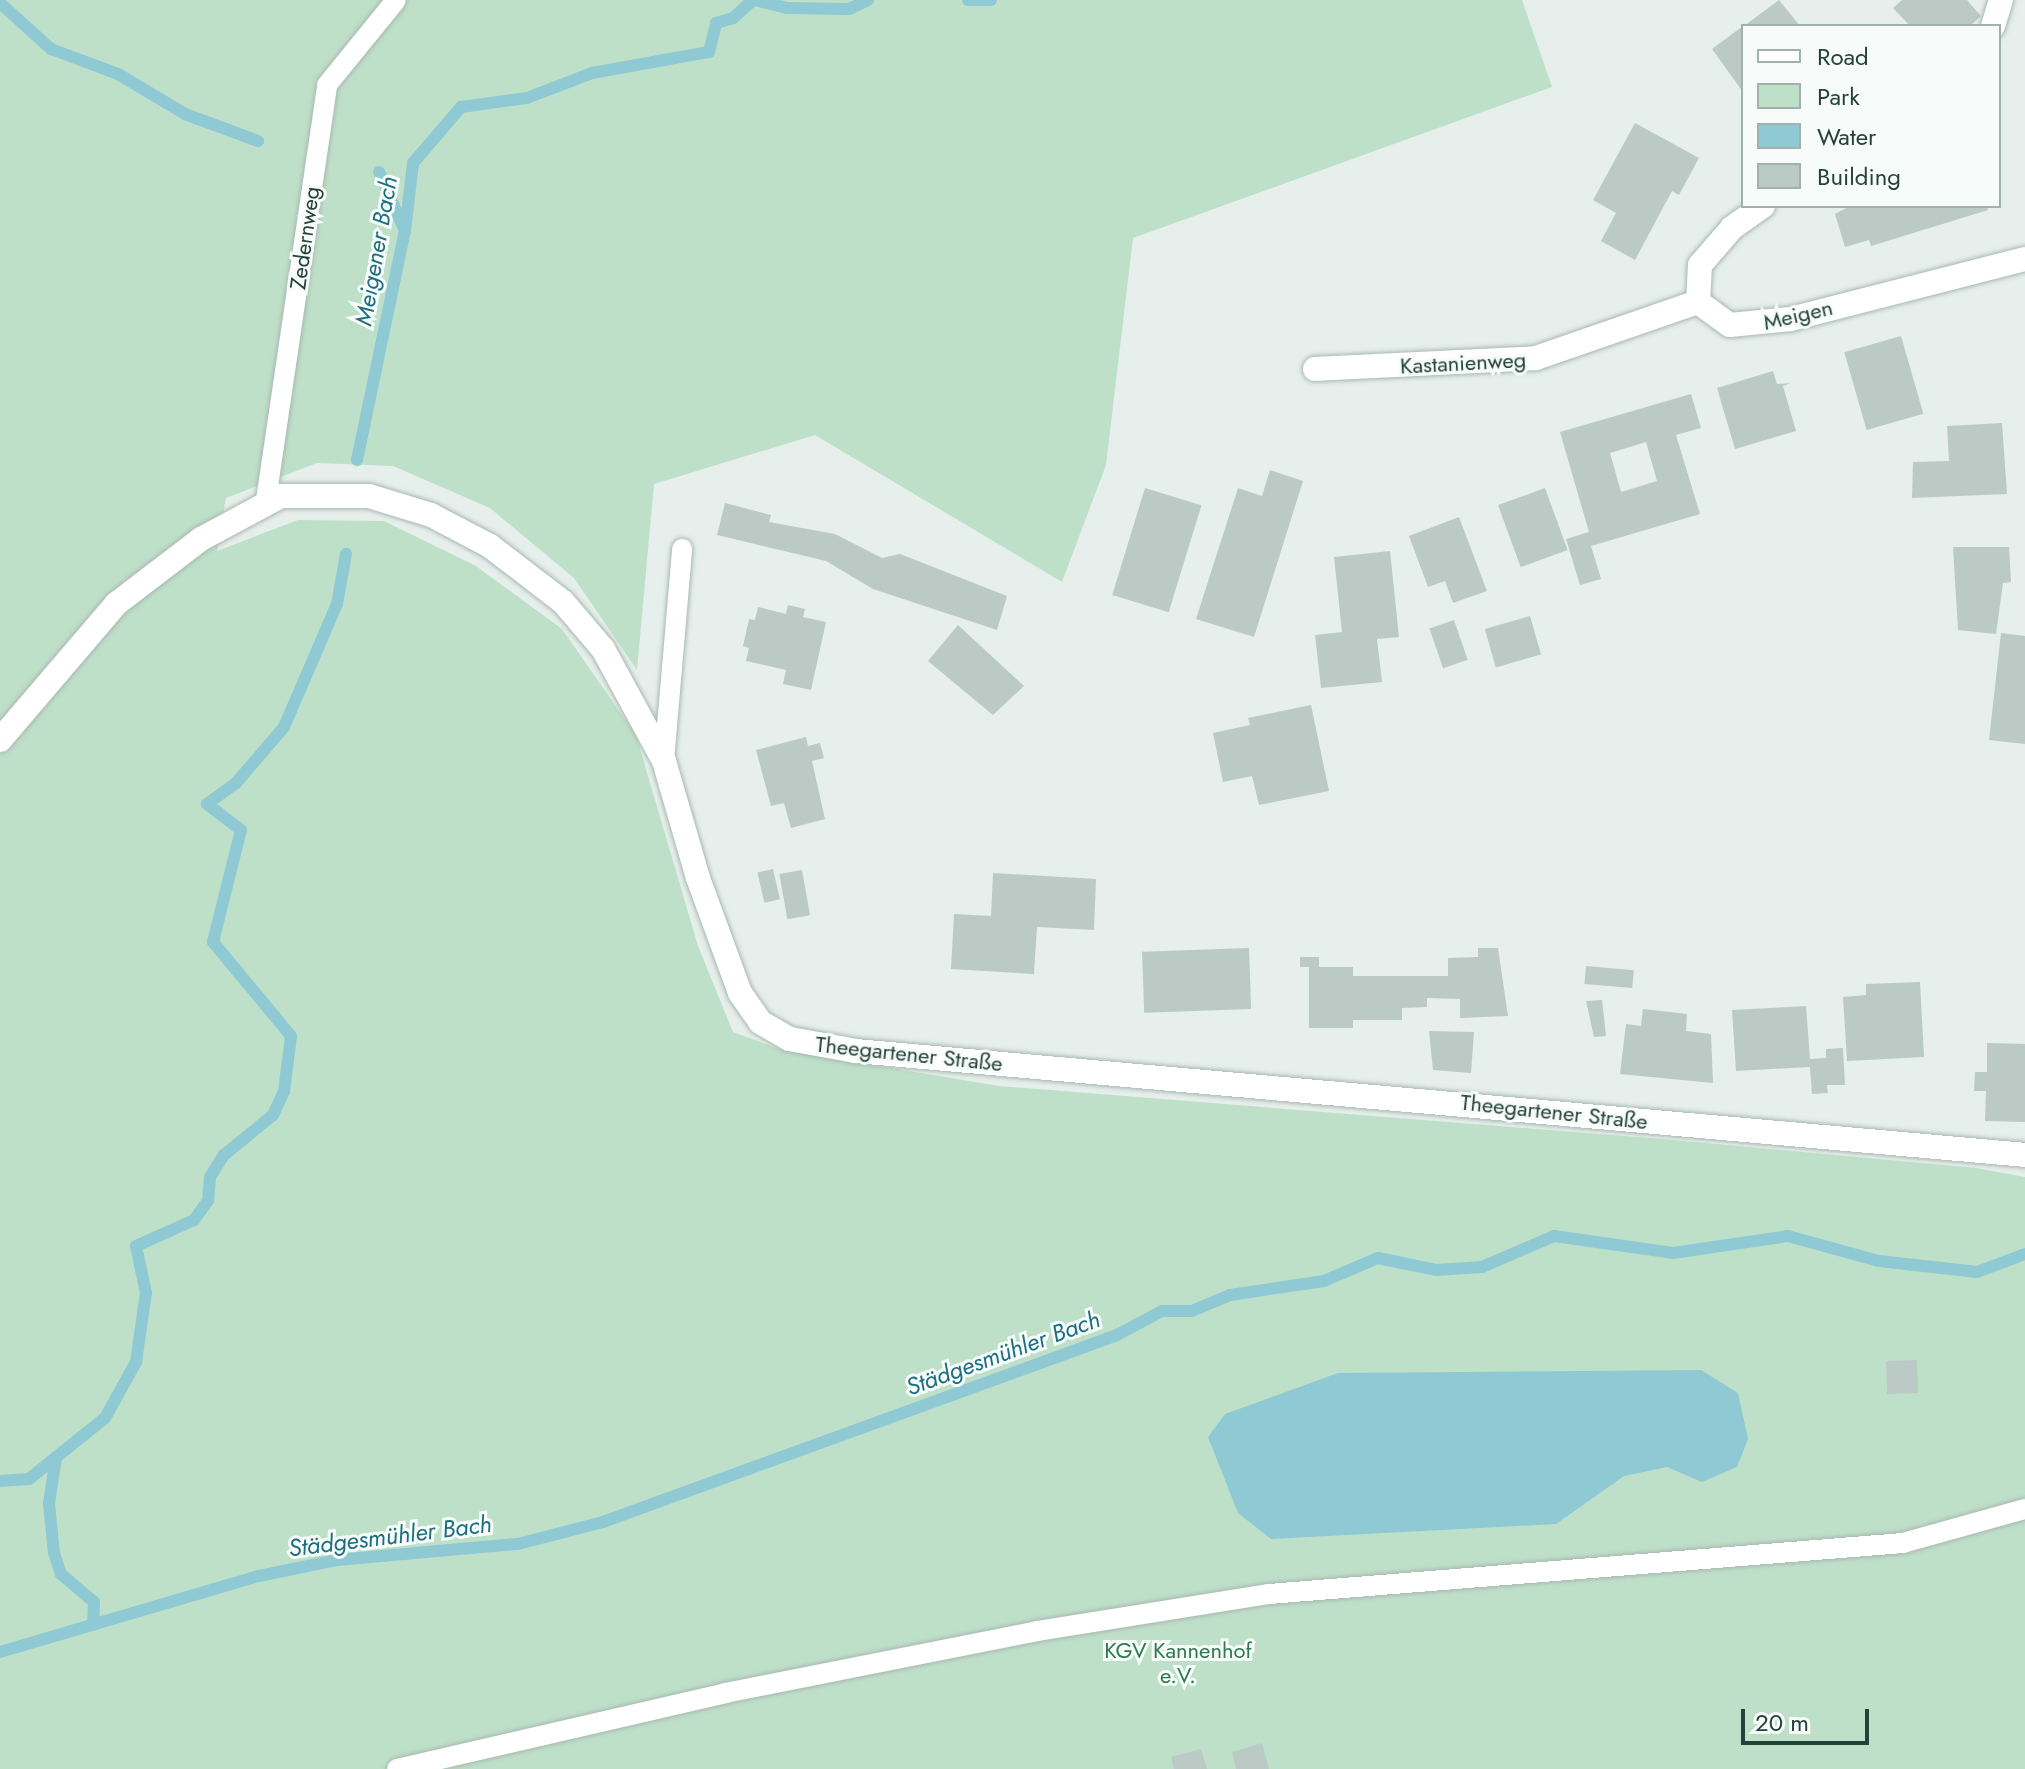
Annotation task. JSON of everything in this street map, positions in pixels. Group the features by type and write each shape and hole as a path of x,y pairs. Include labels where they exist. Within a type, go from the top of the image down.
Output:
{"street":[{"path":"1994,24 2001,0"},
{"path":"1698,302 1700,265 1732,228 1760,208"},
{"name":"Meigen","path":"1698,302 1730,325 1750,325 2025,259"},
{"name":"Kastanienweg","path":"1315,369 1536,358 1698,302"},
{"name":"Theegartener Straße","path":"0,740 116,604 201,539 266,500 298,494 369,496 431,515 490,546 563,602 603,649 664,761 698,878 740,993 760,1022 804,1043 2025,1155"}],"lane":[{"name":"Zedernweg","path":"266,500 327,85 396,0"},
{"path":"664,761 682,549"},
{"path":"397,1769 725,1693 1068,1626 1269,1594 1903,1543 2025,1509"}],"green space":[{"name":"KGV Kannenhof e.V.","path":"0,0 1522,0 1552,87 1133,238 1106,465 1062,582 815,435 654,484 637,670 574,578 490,508 393,466 317,463 226,498 217,551 298,520 384,521 476,566 562,629 636,735 698,946 733,1032 783,1050 999,1086 1662,1139 1976,1168 2025,1177 2025,1769 0,1769"}],"water":[{"path":"1701,1370 1738,1393 1748,1439 1737,1467 1702,1482 1667,1467 1624,1476 1556,1524 1271,1539 1238,1513 1208,1437 1225,1414 1338,1373"}],"building":[{"path":"1779,0 1798,24 1747,24"},
{"path":"1902,0 1967,0 1981,16 1972,24 1908,24 1893,8"},
{"path":"1741,27 1741,89 1712,49"},
{"path":"1635,123 1699,158 1679,195 1672,191 1635,260 1601,241 1616,213 1593,200"},
{"path":"1846,208 1988,210 1871,246 1869,240 1845,247 1835,214"},
{"path":"1901,336 1923,414 1867,430 1844,352"},
{"path":"1773,371 1777,384 1791,383 1783,386 1796,431 1735,449 1717,388"},
{"path":"1691,394 1701,428 1676,435 1700,514 1591,546 1601,579 1580,585 1566,539 1589,532 1560,432","holes":["1646,442 1657,481 1621,492 1610,453"]},
{"path":"2002,423 2007,494 1912,498 1913,462 1949,461 1947,426"},
{"path":"1270,470 1303,481 1254,637 1196,619 1238,488 1262,496"},
{"path":"1145,488 1201,505 1169,612 1112,595"},
{"path":"1545,488 1568,550 1521,567 1498,505"},
{"path":"725,503 771,515 769,522 835,534 882,558 900,554 1007,596 997,630 873,589 826,561 717,535"},
{"path":"1459,517 1487,591 1453,603 1445,581 1428,587 1409,536"},
{"path":"1953,547 2009,547 2011,582 2003,583 1996,634 1958,630"},
{"path":"1390,551 1399,637 1377,639 1382,682 1321,688 1315,635 1342,632 1334,557"},
{"path":"788,605 805,609 803,617 826,622 811,690 783,684 786,670 746,661 749,648 743,646 749,619 755,620 758,607 786,614"},
{"path":"1530,616 1541,654 1496,667 1485,629"},
{"path":"1454,620 1468,660 1443,668 1429,628"},
{"path":"958,625 1024,686 993,715 928,661"},
{"path":"2001,633 2025,636 2025,744 1989,740"},
{"path":"1311,705 1329,791 1259,805 1252,776 1223,782 1213,733 1250,725 1248,718"},
{"path":"806,737 808,746 820,743 824,758 812,761 825,819 791,828 784,803 771,806 756,750"},
{"path":"773,869 780,899 764,903 757,873"},
{"path":"802,870 810,915 787,919 779,874"},
{"path":"993,873 1096,879 1094,930 1037,927 1034,974 951,969 954,914 991,916"},
{"path":"1249,948 1251,1009 1144,1013 1142,952"},
{"path":"1478,948 1498,948 1508,1016 1460,1018 1460,999 1427,998 1427,1007 1402,1008 1402,1020 1353,1020 1353,1028 1309,1028 1309,967 1300,967 1300,957 1319,957 1319,967 1353,967 1353,976 1448,976 1448,958 1478,957"},
{"path":"1586,966 1634,970 1632,988 1584,984"},
{"path":"1920,982 1924,1057 1847,1061 1843,997 1866,995 1866,984"},
{"path":"1602,1000 1606,1036 1594,1037 1586,1001"},
{"path":"1806,1006 1810,1059 1826,1058 1826,1049 1843,1048 1845,1085 1827,1085 1828,1093 1812,1094 1810,1067 1736,1071 1732,1010"},
{"path":"1643,1009 1687,1014 1686,1031 1711,1034 1713,1083 1620,1074 1626,1024 1641,1026"},
{"path":"1429,1031 1474,1032 1471,1073 1433,1070"},
{"path":"1987,1043 2025,1044 2025,1122 1985,1121 1986,1091 1974,1091 1975,1072 1987,1072"},
{"path":"1917,1360 1918,1393 1887,1394 1886,1361"},
{"path":"1262,1743 1269,1769 1236,1769 1232,1752"},
{"path":"1201,1749 1207,1769 1174,1769 1171,1757"}],"waterway":[{"name":"Meigener Bach","path":"357,460 405,231 413,163 461,107 527,98 592,73 709,52 716,23 733,18 753,0"},
{"name":"Meigener Bach","path":"755,0 787,8 849,9 868,0"},
{"name":"Meigener Bach","path":"968,0 991,0"},
{"path":"0,3 51,49 118,74 185,114 258,141"},
{"path":"379,172 405,231"},
{"name":"Meigener Bach","path":"0,1481 29,1479 105,1418 136,1362 146,1293 136,1246 194,1220 208,1201 210,1177 224,1155 273,1115 284,1091 291,1036 213,942 241,830 207,804 236,783 284,727 337,604 346,554"},
{"name":"Städgesmühler Bach","path":"0,1652 259,1576 337,1560 518,1544 603,1522 1117,1335 1162,1311 1192,1311 1230,1295 1324,1281 1378,1258 1436,1270 1482,1267 1554,1236 1673,1253 1788,1236 1879,1261 1977,1272 2025,1254"},
{"path":"56,1457 49,1504 54,1553 61,1574 94,1602 93,1625"}]}
